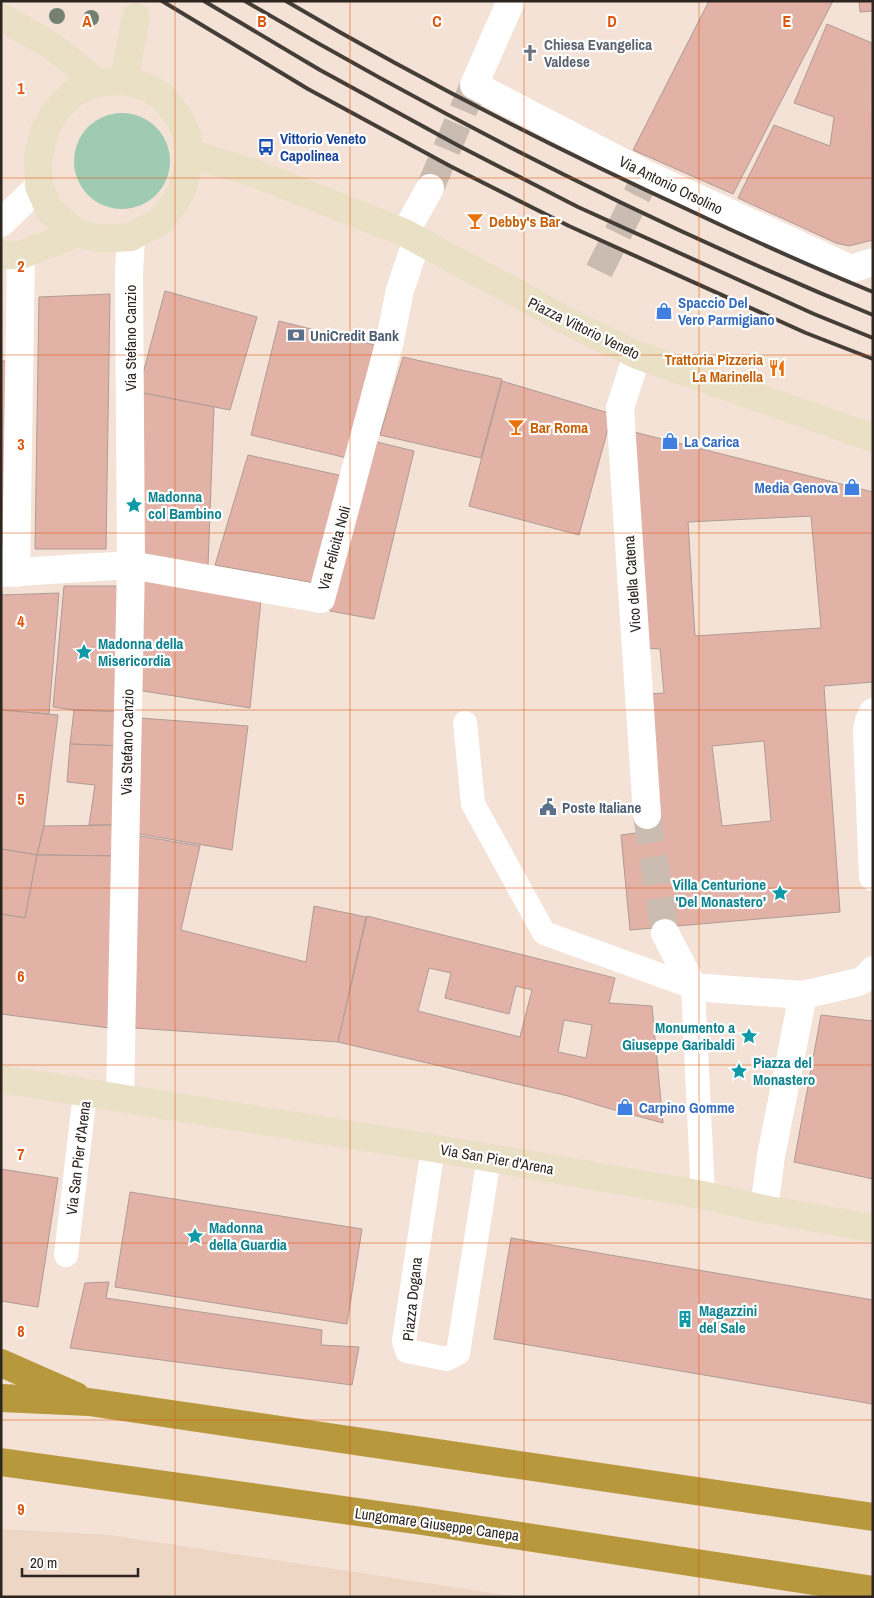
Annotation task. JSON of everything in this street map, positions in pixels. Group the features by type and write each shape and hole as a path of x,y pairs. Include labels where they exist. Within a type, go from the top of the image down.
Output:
{"highway":[{"path":"1,1363 89,1402"},
{"path":"1,1398 89,1402 873,1517"},
{"name":"Lungomare Giuseppe Canepa","path":"1,1462 422,1521 873,1590"}],"street":[{"name":"Via Antonio Orsolino","path":"511,1 474,85 647,175 851,269 873,262"},
{"path":"1,17 52,46 97,83"},
{"path":"124,80 136,17"},
{"path":"124,80 149,88 164,98 178,116 187,136 189,154 187,171 182,190 160,221 131,237 101,239 77,233 50,210 39,186 38,158 44,132 55,112 74,93 97,83 124,80"},
{"name":"Piazza Vittorio Veneto","path":"189,154 254,173 411,236 564,320 637,355 873,438"},
{"path":"1,223 39,186"},
{"path":"411,236 430,188"},
{"path":"77,233 11,255 9,573 131,565"},
{"name":"Via Felicita Noli","path":"131,565 321,599 390,340 411,236"},
{"name":"Via Stefano Canzio","path":"120,1098 131,565 129,283 131,237"},
{"name":"Vico della Catena","path":"637,355 620,408 647,815"},
{"path":"873,712 869,721 868,731 873,877"},
{"path":"665,933 693,987 804,995 859,982 871,977"},
{"path":"764,1209 771,1156 804,995"},
{"name":"Via San Pier d'Arena","path":"1,1079 432,1148 703,1195 764,1209 873,1228"}],"lane":[{"path":"464,723 473,804 544,933 693,987 703,1195"},
{"name":"Via San Pier d'Arena","path":"66,1255 85,1094 120,1098"},
{"name":"Piazza Dogana","path":"432,1148 404,1342 407,1351 447,1359 458,1354 489,1158"}],"shaded area":[{"path":"1,1529 110,1535 519,1597 1,1597"}],"green space":[{"path":"122,113 140,117 156,127 166,143 170,161 166,179 156,195 140,205 122,209 104,205 88,195 78,179 74,161 78,143 88,127 104,117"}],"building":[{"path":"709,1 833,1 733,194 633,150"},
{"path":"859,1 873,1 873,11 860,12"},
{"path":"827,24 872,43 873,240 849,246 836,243 738,198 774,125 830,146 834,117 794,103"},
{"path":"165,291 257,317 230,410 138,392"},
{"path":"110,294 106,549 35,549 39,297"},
{"path":"279,321 375,345 347,458 251,435"},
{"path":"403,357 502,379 481,458 380,435"},
{"path":"1,361 7,361 7,548 1,548"},
{"path":"502,381 612,414 579,535 469,506"},
{"path":"138,392 214,407 208,566 142,553"},
{"path":"630,431 873,492 873,682 824,686 840,912 630,930 621,835 659,830 648,694 664,693 660,649 643,648","holes":["811,516 821,628 695,636 688,522","764,741 771,821 722,826 712,746"]},
{"path":"377,442 414,451 374,619 330,611"},
{"path":"248,455 343,476 314,583 215,565"},
{"path":"143,578 261,600 250,708 137,690"},
{"path":"64,586 126,586 123,712 53,707"},
{"path":"59,593 49,714 1,710 1,595"},
{"path":"1,710 58,715 44,826 37,855 1,849"},
{"path":"74,710 123,712 124,746 70,744"},
{"path":"140,718 248,726 232,850 134,833"},
{"path":"70,744 124,746 120,825 89,825 95,785 67,782"},
{"path":"120,825 119,856 37,855 44,826"},
{"path":"135,835 200,846 181,930 306,962 314,906 366,917 338,1042 135,1028"},
{"path":"1,849 37,855 25,918 1,914"},
{"path":"37,855 119,856 109,1028 1,1014 1,914 25,918"},
{"path":"367,916 615,978 609,1003 652,1006 663,1123 568,1096 338,1042","holes":["429,968 451,973 445,998 509,1014 516,986 532,990 520,1037 418,1011","564,1020 592,1025 586,1058 558,1052"]},
{"path":"821,1015 873,1021 873,1179 794,1162"},
{"path":"1,1169 58,1178 38,1307 1,1301"},
{"path":"130,1192 362,1229 347,1324 115,1287"},
{"name":"Magazzini del Sale","path":"511,1238 873,1300 873,1404 494,1339"},
{"path":"109,1282 106,1298 322,1330 321,1345 359,1347 352,1385 70,1348 85,1283"}],"tunnel":[{"path":"430,188 474,85"},
{"path":"599,271 647,175"},
{"path":"647,815 665,933"}],"railway":[{"path":"162,1 308,89 450,166 569,226 806,333 873,359"},
{"path":"204,1 320,70 459,146 578,207 814,314 873,338"},
{"path":"245,1 398,88 553,169 712,245 873,315"},
{"path":"286,1 386,58 538,138 737,233 873,292"}],"place":[{"name":"Chiesa Evangelica Valdese","path":"530,53"},
{"name":"Vittorio Veneto Capolinea","path":"266,147"},
{"name":"Debby's Bar","path":"475,221"},
{"name":"Spaccio Del Vero Parmigiano","path":"664,311"},
{"name":"UniCredit Bank","path":"296,335"},
{"name":"Trattoria Pizzeria La Marinella","path":"777,368"},
{"name":"Bar Roma","path":"516,427"},
{"name":"La Carica","path":"670,441"},
{"name":"Media Genova","path":"852,487"},
{"name":"Madonna col Bambino","path":"134,505"},
{"name":"Madonna della Misericordia","path":"84,652"},
{"name":"Poste Italiane","path":"548,807"},
{"name":"Villa Centurione 'Del Monastero'","path":"780,893"},
{"name":"Monumento a Giuseppe Garibaldi","path":"749,1036"},
{"name":"Piazza del Monastero","path":"739,1071"},
{"name":"Carpino Gomme","path":"625,1107"},
{"name":"Madonna della Guardia","path":"195,1236"},
{"name":"Magazzini del Sale","path":"685,1319"}]}
